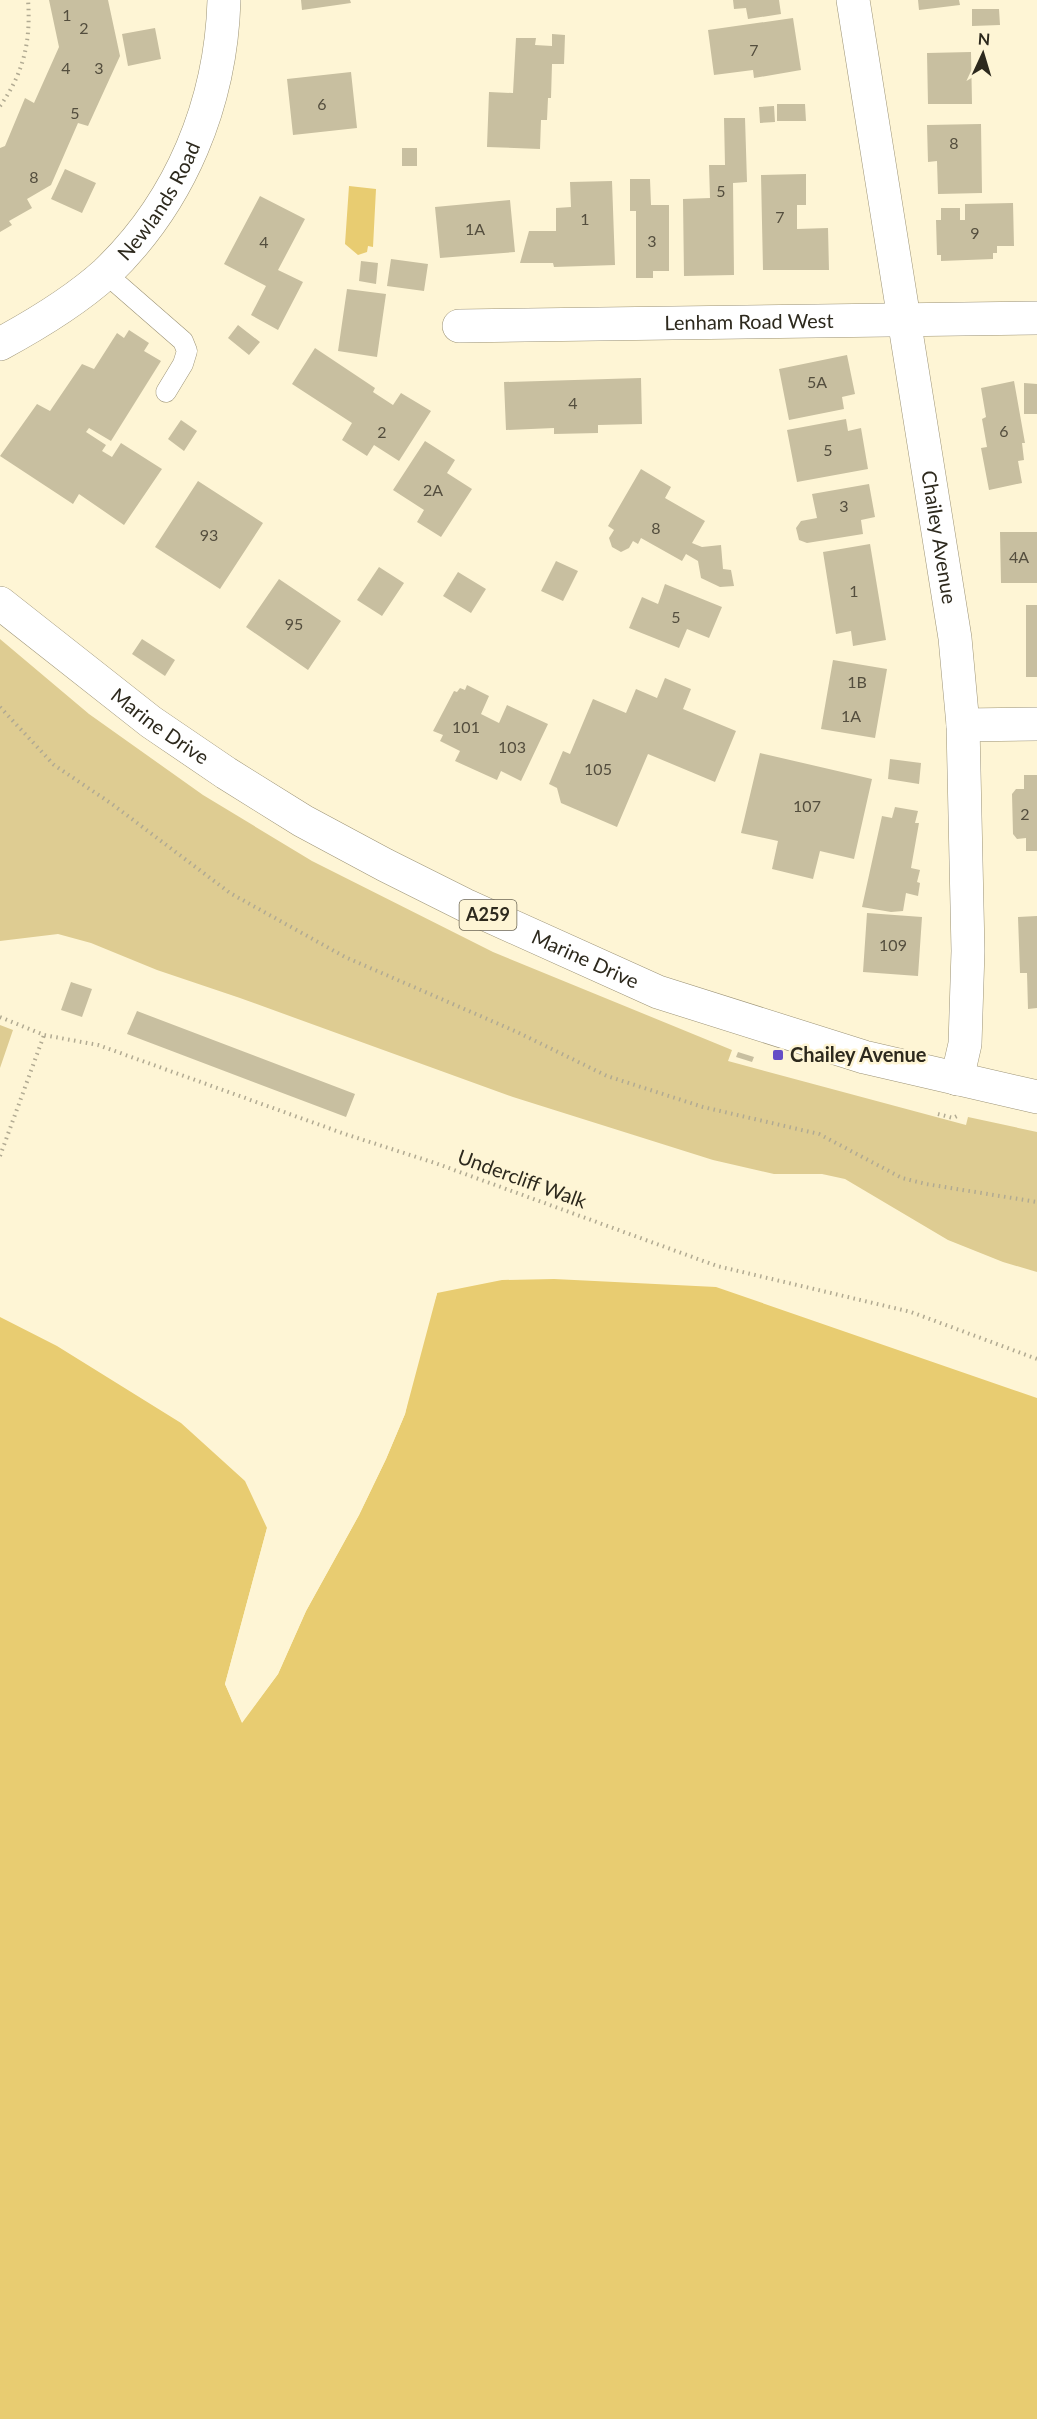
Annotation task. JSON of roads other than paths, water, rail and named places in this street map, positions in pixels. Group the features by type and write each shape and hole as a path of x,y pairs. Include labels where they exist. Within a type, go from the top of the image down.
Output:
{"street":[{"name":"Newlands Road","path":"0,344 54,312 105,273 149,224 188,159 214,87 223,31 224,0"},
{"name":"Chailey Avenue","path":"853,0 955,638 963,725 968,951 965,1044 957,1078"},
{"name":"Lenham Road West","path":"459,326 903,318 1037,318"},
{"name":"Marine Drive","path":"0,603 151,722 226,773 303,821 465,905 658,992 864,1057 1037,1097"},
{"path":"963,725 1037,724"}],"lane":[{"path":"105,273 183,341 187,351 183,364 166,392"}],"place":[{"name":"Chailey Avenue","path":"778,1055"}]}
